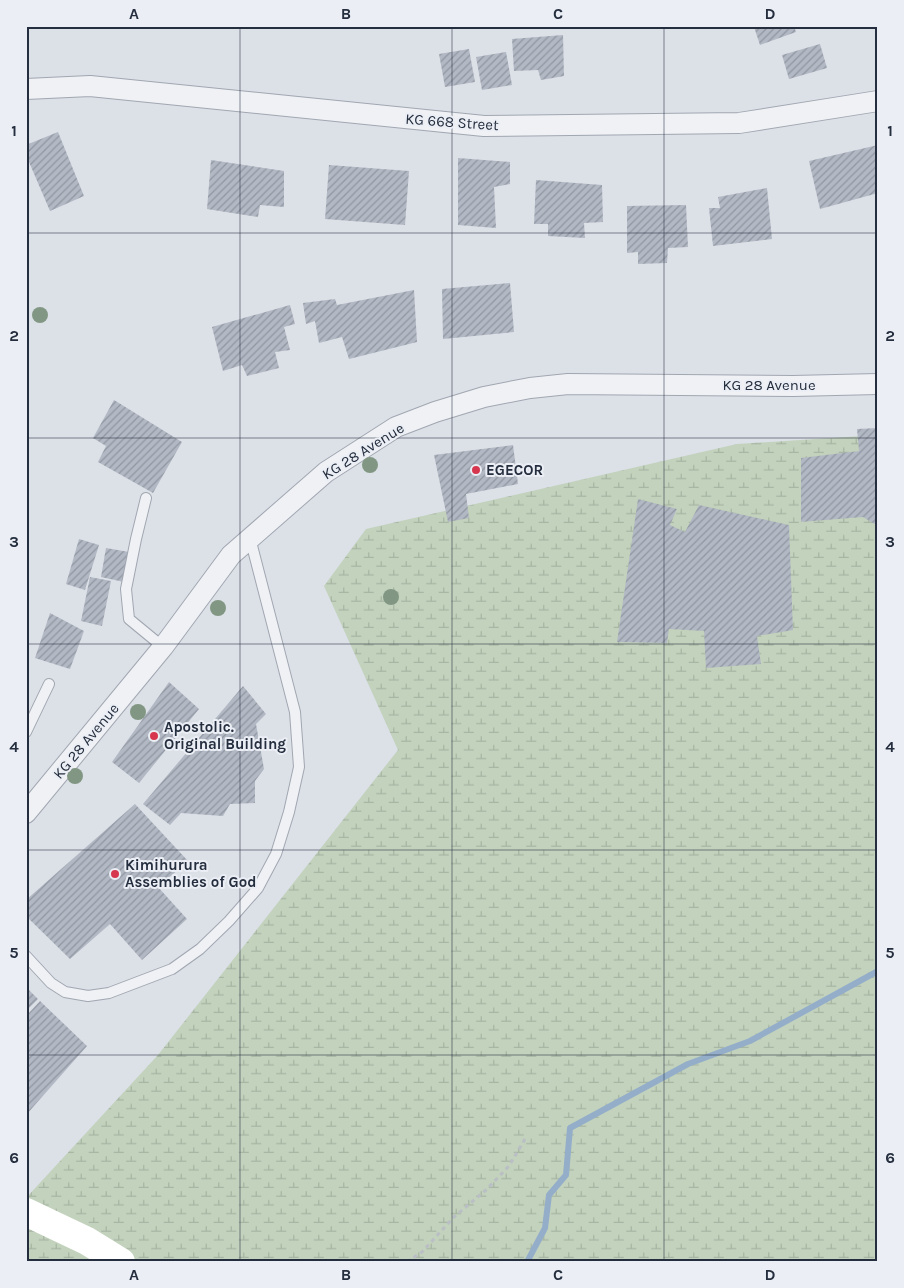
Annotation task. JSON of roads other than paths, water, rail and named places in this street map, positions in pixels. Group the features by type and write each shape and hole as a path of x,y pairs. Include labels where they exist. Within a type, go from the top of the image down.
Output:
{"main road":[{"path":"26,1212 87,1241 121,1262"}],"street":[{"name":"KG 668 Street","path":"26,89 90,86 484,126 739,124 878,100"},
{"name":"KG 28 Avenue","path":"26,813 163,647 231,555 326,472 396,427 484,396 568,384 793,386 878,384"}],"lane":[{"path":"146,498 126,589 129,619 163,647"},
{"path":"26,956 51,983 64,992 88,996 109,993 142,982 172,969 200,950 258,888 272,862 289,812 299,767 295,712 250,538"},
{"path":"26,732 50,684"}],"waterway":[{"path":"527,1262 545,1228 549,1195 566,1175 570,1128 688,1064 750,1041 878,971"}],"place":[{"name":"EGECOR","path":"476,470"},
{"name":"Apostolic. Original Building","path":"154,736"},
{"name":"Kimihurura Assemblies of God","path":"115,874"}]}
